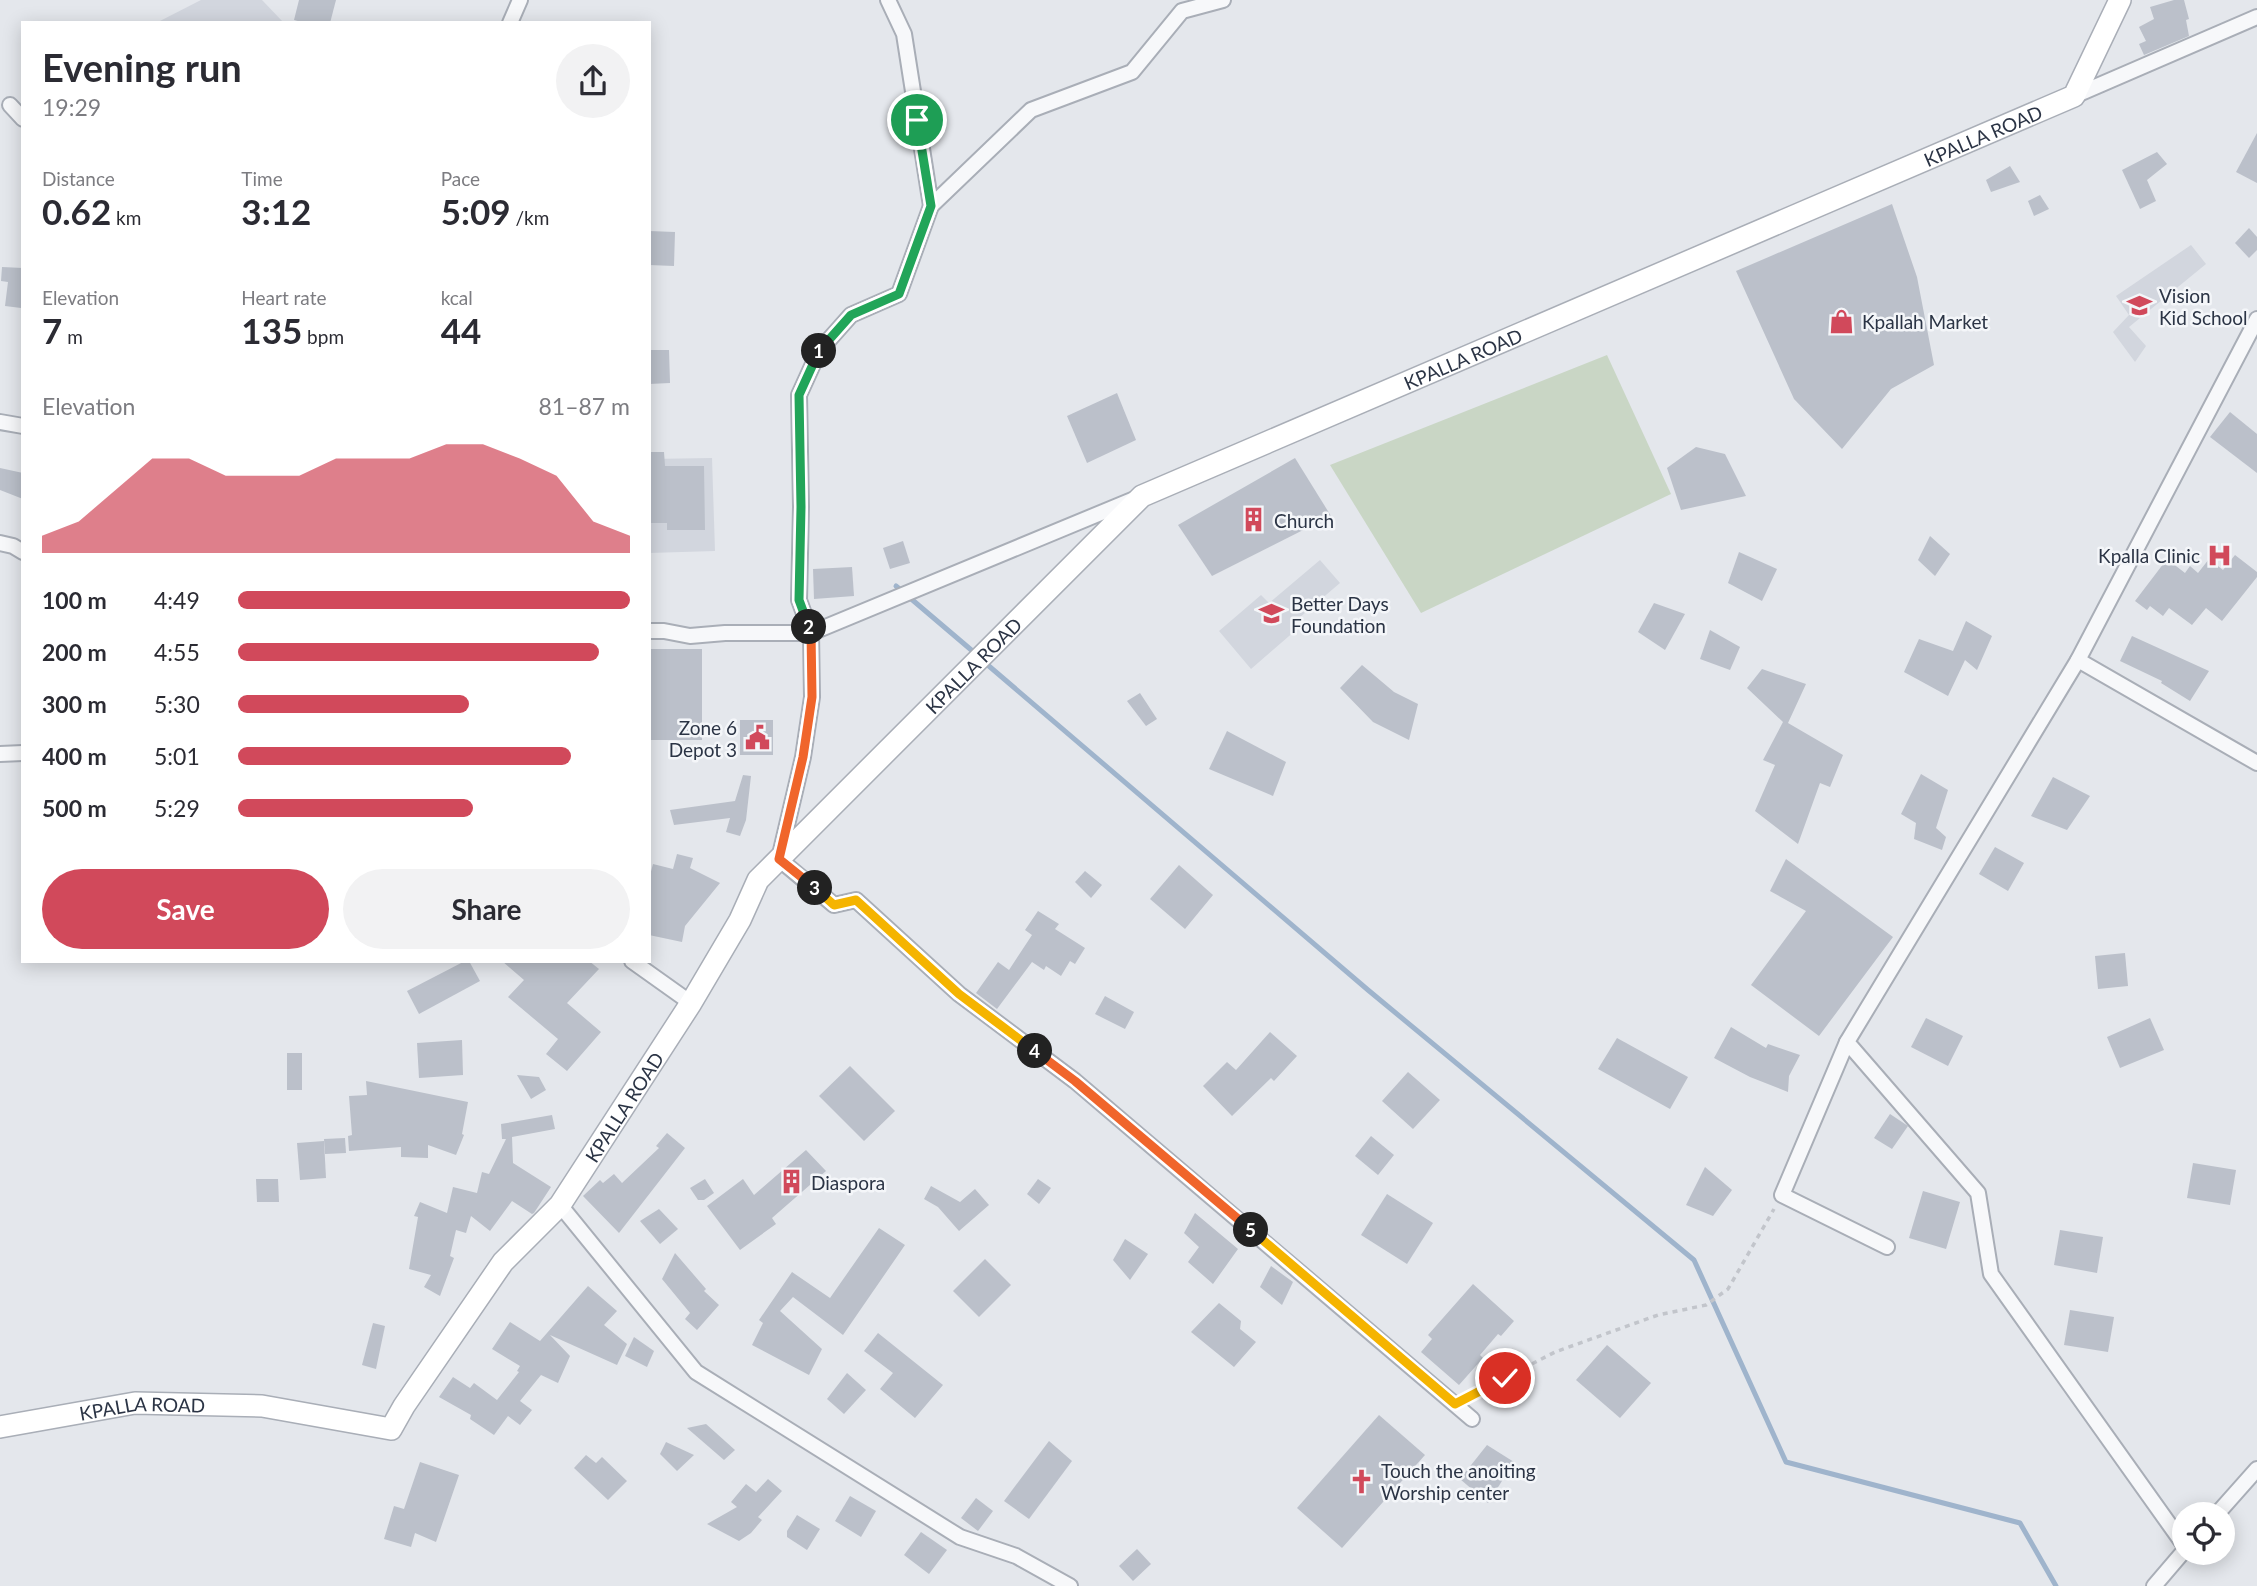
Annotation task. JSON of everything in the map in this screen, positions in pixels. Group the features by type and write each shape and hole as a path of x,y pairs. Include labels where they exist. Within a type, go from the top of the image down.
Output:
{"street":[{"path":"511,21 520,0"},
{"path":"888,0 904,34 931,206"},
{"path":"1223,0 1182,11 1132,72 1031,110 931,206 899,294 851,315 819,351 799,395 799,600 811,632 812,697 803,757 779,859 834,905 856,900 959,994 1075,1081 1472,1419"},
{"path":"2074,96 2120,0"},
{"path":"2074,96 2257,17"},
{"name":"KPALLA ROAD","path":"0,1427 135,1403 262,1406 391,1429 503,1262 559,1205 691,1003 740,920 758,880 1142,496 2074,96"},
{"path":"10,105 21,117"},
{"path":"1887,1247 1782,1195 1847,1042 2078,660 2257,319"},
{"path":"0,422 21,426"},
{"path":"651,631 690,636 725,632 811,632 1142,496"},
{"path":"0,543 21,551"},
{"path":"2078,660 2257,763"},
{"path":"0,754 21,754"},
{"path":"635,963 691,1003"},
{"path":"1847,1042 1978,1192 1991,1274 2172,1528"},
{"path":"559,1205 696,1372 960,1537 1016,1556 1070,1586"},
{"path":"2228,1502 2257,1469"},
{"path":"2154,1586 2172,1565"}],"path":[{"path":"1455,1404 1555,1352 1658,1315 1706,1305 1728,1289 1782,1195"}],"shaded area":[{"path":"201,0 262,0 282,21 160,21"},
{"name":"Vision Kid School","path":"2191,245 2206,264 2129,327 2146,346 2135,362 2113,332 2129,315 2116,296"},
{"path":"712,458 715,551 651,553 651,459"},
{"name":"Better Days Foundation","path":"1320,560 1340,583 1292,624 1296,630 1251,669 1219,631 1261,595 1269,603"}],"green space":[{"path":"1607,355 1671,494 1421,613 1330,465"}],"building":[{"path":"299,0 336,0 331,21 294,20"},
{"path":"2184,0 2189,19 2186,20 2189,36 2144,55 2139,44 2146,41 2139,27 2154,19 2150,7"},
{"path":"2257,133 2257,183 2236,172"},
{"path":"2157,152 2167,164 2147,180 2156,201 2140,209 2122,170"},
{"path":"2010,166 2020,182 1991,192 1986,180"},
{"path":"2040,195 2049,209 2034,216 2028,201"},
{"name":"Kpallah Market","path":"1892,204 1917,277 1934,365 1891,389 1842,449 1794,399 1736,271"},
{"path":"2249,228 2257,237 2257,250 2249,258 2235,243"},
{"path":"651,231 675,232 674,266 651,265"},
{"path":"2,267 21,268 21,308 5,306 8,282 1,281"},
{"path":"651,350 669,350 670,383 651,384"},
{"path":"1117,393 1136,440 1087,463 1067,416"},
{"path":"2230,412 2257,434 2257,473 2210,437"},
{"path":"1696,447 1725,454 1746,496 1681,510 1667,468"},
{"path":"651,452 664,452 665,466 704,466 705,530 667,530 667,523 651,523"},
{"name":"Church","path":"1295,458 1331,516 1212,576 1178,525"},
{"path":"0,468 21,473 21,498 0,490"},
{"path":"1930,536 1950,554 1935,576 1918,560"},
{"path":"903,541 910,563 890,569 883,548"},
{"path":"1739,552 1777,569 1762,601 1728,583"},
{"name":"Kpalla Clinic","path":"2235,555 2257,572 2257,577 2222,621 2206,608 2192,625 2169,608 2163,616 2150,606 2147,610 2135,601 2167,559 2185,573 2190,566 2198,573 2209,559 2223,570"},
{"path":"852,567 854,596 814,599 813,569"},
{"path":"1654,603 1685,614 1665,650 1638,632"},
{"path":"1966,621 1992,636 1977,670 1965,660 1948,696 1904,672 1919,639 1953,651"},
{"path":"1710,630 1740,647 1730,670 1700,659"},
{"path":"2132,636 2209,671 2190,701 2161,683 2162,681 2120,661"},
{"path":"651,649 702,649 702,740 651,740"},
{"path":"1362,665 1394,692 1418,704 1409,740 1373,722 1340,688"},
{"path":"1762,669 1806,684 1788,723 1843,755 1830,787 1820,783 1798,844 1755,811 1775,765 1763,760 1783,722 1747,688"},
{"path":"1140,693 1157,719 1146,726 1127,701"},
{"name":"Zone 6 Depot 3","path":"740,720 773,720 773,755 740,755"},
{"path":"1227,731 1286,762 1273,796 1209,769"},
{"path":"1921,774 1948,790 1936,828 1946,837 1942,850 1914,839 1916,823 1901,814"},
{"path":"743,775 751,776 746,820 740,836 726,832 730,818 674,825 670,810 735,801"},
{"path":"2053,777 2090,796 2067,830 2031,816"},
{"path":"1995,847 2024,863 2008,891 1979,874"},
{"path":"677,854 693,858 690,868 720,883 685,926 682,942 651,935 653,864 673,869"},
{"path":"1786,859 1893,937 1819,1036 1751,985 1806,911 1770,891"},
{"path":"1179,865 1213,895 1185,929 1150,899"},
{"path":"1085,871 1102,885 1091,898 1075,882"},
{"path":"1038,911 1059,924 1055,929 1085,948 1075,964 1070,961 1061,976 1046,966 1044,970 1032,962 997,1009 976,993 998,962 1009,970 1032,935 1025,930"},
{"path":"2125,953 2128,986 2098,989 2095,956"},
{"path":"461,963 470,963 480,981 419,1014 407,991"},
{"path":"504,963 592,963 599,969 567,1003 601,1032 567,1071 546,1054 558,1039 508,997 524,980"},
{"path":"1105,996 1134,1012 1125,1029 1095,1014"},
{"path":"1926,1018 1963,1036 1948,1066 1911,1047"},
{"path":"2150,1018 2164,1050 2120,1068 2107,1037"},
{"path":"1731,1027 1766,1048 1768,1044 1800,1055 1789,1076 1788,1092 1750,1077 1714,1058"},
{"path":"1270,1032 1297,1056 1274,1081 1271,1078 1232,1116 1203,1086 1227,1062 1236,1070"},
{"path":"1617,1038 1688,1077 1670,1109 1598,1069"},
{"path":"462,1040 463,1075 419,1078 417,1043"},
{"path":"287,1053 302,1053 302,1090 287,1090"},
{"path":"850,1066 895,1111 864,1141 819,1096"},
{"path":"1408,1072 1440,1100 1413,1129 1382,1101"},
{"path":"517,1075 539,1077 546,1090 531,1099"},
{"path":"366,1081 468,1102 462,1134 464,1135 456,1155 428,1145 428,1158 401,1157 401,1147 349,1151 348,1136 352,1135 349,1096 367,1095"},
{"path":"1890,1114 1908,1126 1892,1149 1874,1138"},
{"path":"552,1115 555,1129 512,1137 513,1163 551,1187 534,1213 512,1201 490,1231 471,1216 466,1233 456,1230 450,1256 454,1258 440,1296 424,1287 431,1275 409,1269 418,1217 414,1216 420,1202 447,1213 453,1187 477,1193 482,1172 489,1174 506,1139 502,1139 501,1124"},
{"path":"667,1133 685,1148 619,1233 583,1196 600,1180 603,1183 614,1174 622,1183 659,1148 656,1146"},
{"path":"1371,1136 1394,1155 1378,1175 1355,1156"},
{"path":"345,1138 346,1153 325,1154 324,1139"},
{"path":"324,1141 326,1178 300,1180 297,1143"},
{"path":"806,1150 826,1171 772,1218 776,1224 740,1250 707,1206 743,1179 754,1195"},
{"path":"2193,1163 2236,1170 2230,1205 2187,1198"},
{"path":"1705,1167 1732,1190 1713,1216 1686,1205"},
{"path":"256,1179 278,1179 279,1202 257,1202"},
{"path":"705,1179 714,1193 704,1200 698,1200 690,1188"},
{"path":"1038,1179 1051,1188 1039,1204 1027,1194"},
{"path":"931,1186 960,1202 975,1189 989,1205 959,1231 938,1207 924,1199"},
{"path":"1923,1191 1960,1202 1946,1249 1909,1238"},
{"path":"1387,1194 1433,1223 1407,1264 1361,1235"},
{"path":"659,1209 678,1229 660,1244 640,1221"},
{"path":"1195,1213 1238,1249 1213,1284 1188,1262 1199,1247 1184,1233"},
{"path":"879,1228 905,1245 843,1335 793,1297 780,1311 822,1349 809,1375 752,1345 763,1323 759,1320 792,1272 830,1298"},
{"path":"2060,1230 2103,1237 2097,1273 2054,1265"},
{"path":"1125,1239 1148,1254 1130,1280 1113,1260"},
{"path":"675,1253 706,1289 704,1291 719,1305 697,1330 685,1319 690,1313 662,1279"},
{"path":"985,1259 1011,1285 979,1317 953,1291"},
{"path":"1271,1266 1293,1282 1282,1305 1260,1287"},
{"path":"1473,1284 1514,1321 1501,1336 1498,1334 1480,1355 1483,1358 1459,1385 1421,1352 1432,1339 1428,1335"},
{"path":"588,1286 617,1311 604,1325 627,1344 617,1365 550,1335 570,1356 558,1383 541,1375 520,1401 532,1410 520,1425 508,1416 494,1435 470,1419 471,1415 439,1397 453,1377 470,1388 474,1383 497,1400 519,1372 517,1371 520,1366 492,1349 510,1322 540,1341"},
{"path":"1219,1303 1241,1321 1240,1329 1256,1342 1234,1367 1191,1332"},
{"path":"2070,1310 2114,1317 2108,1352 2064,1345"},
{"path":"373,1323 385,1326 376,1369 362,1365"},
{"path":"878,1333 943,1385 915,1418 880,1389 893,1373 864,1351"},
{"path":"634,1337 654,1351 647,1367 625,1356"},
{"path":"1607,1345 1651,1383 1620,1418 1576,1380"},
{"path":"847,1373 866,1390 844,1414 827,1399"},
{"name":"Touch the anoiting Worship center","path":"1379,1415 1425,1455 1342,1548 1297,1508"},
{"path":"706,1424 735,1450 724,1460 687,1428"},
{"path":"1049,1441 1072,1461 1029,1519 1004,1501"},
{"path":"666,1442 694,1455 677,1471 660,1454"},
{"path":"1487,1445 1514,1462 1488,1503 1460,1479"},
{"path":"586,1455 596,1463 602,1457 627,1481 608,1500 574,1468"},
{"path":"420,1462 459,1475 436,1542 415,1533 411,1547 384,1539 394,1506 404,1509"},
{"path":"768,1479 782,1491 758,1517 762,1520 751,1533 739,1541 707,1524 737,1507 731,1502 746,1484 756,1492"},
{"path":"850,1496 876,1511 861,1537 835,1521"},
{"path":"976,1498 993,1511 978,1531 961,1518"},
{"path":"797,1515 820,1529 807,1550 787,1537 787,1531"},
{"path":"921,1532 947,1550 929,1574 904,1555"},
{"path":"1137,1549 1151,1564 1133,1581 1119,1566"}],"waterway":[{"path":"896,586 976,654"},
{"path":"983,661 1368,990 1694,1260 1786,1462 2020,1523 2056,1586"}],"place":[{"name":"Vision Kid School","path":"2139,306"},
{"name":"Kpallah Market","path":"1842,321"},
{"name":"Church","path":"1254,520"},
{"name":"Kpalla Clinic","path":"2220,555"},
{"name":"Better Days Foundation","path":"1271,614"},
{"name":"Zone 6 Depot 3","path":"757,738"},
{"name":"Diaspora","path":"791,1182"},
{"name":"Touch the anoiting Worship center","path":"1361,1481"}],"route":[{"path":"917,120 931,206 899,294 851,315 819,351 799,395 799,600 811,632 812,697 803,757 779,859 834,905 856,900 959,994 1075,1081 1455,1404 1505,1378"}]}
